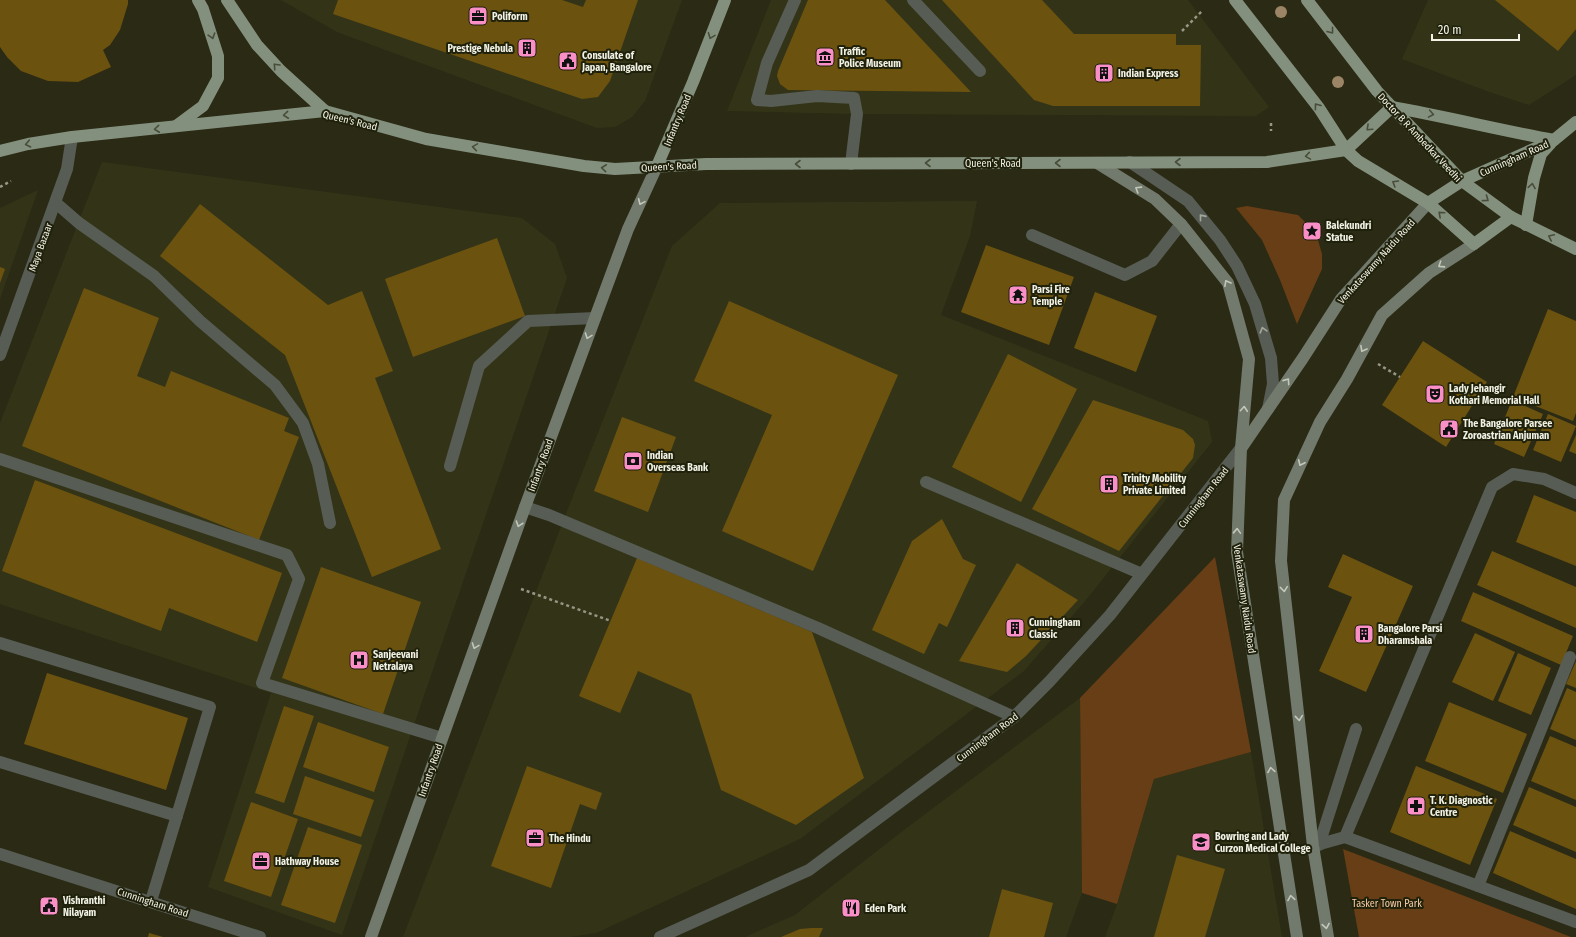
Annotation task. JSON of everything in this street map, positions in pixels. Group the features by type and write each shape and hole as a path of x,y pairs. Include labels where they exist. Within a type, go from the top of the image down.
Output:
{"main road":[{"path":"175,127 203,106 218,78 218,56 203,10 198,0"},
{"path":"227,0 257,45 281,71 325,111"},
{"name":"Infantry Road","path":"657,166 693,82 725,0"},
{"path":"1235,0 1319,108 1346,150 1358,161 1428,203 1474,244 1511,217 1576,249"},
{"name":"Doctor B R Ambedkar Veedhi","path":"1307,0 1392,107 1462,181 1511,217"},
{"path":"1346,150 1392,107 1554,140"},
{"name":"Queen's Road","path":"0,151 28,144 72,137 325,111 426,139 561,162 615,169 706,164 1267,162 1346,150"},
{"name":"Cunningham Road","path":"1428,203 1462,181 1554,140 1576,122"},
{"path":"1526,225 1534,178 1539,160 1541,154 1554,140"}],"street":[{"path":"795,0 768,63 757,100 771,101 817,96 854,98 857,114 857,127 851,164"},
{"path":"913,0 980,71"},
{"name":"Maya Bazaar","path":"0,355 56,203 67,169 72,137"},
{"path":"1130,162 1188,201 1220,240 1237,266 1255,304 1271,358 1273,384 1268,409"},
{"path":"1097,163 1155,199 1181,224 1228,283 1249,359 1241,448"},
{"name":"Infantry Road","path":"371,937 525,507 628,229 657,166"},
{"path":"56,203 78,223 154,276 200,321 276,384 303,423 318,464 330,523"},
{"name":"Venkataswamy Naidu Road","path":"1297,937 1237,552 1241,448 1341,299 1428,203"},
{"path":"1032,235 1125,275 1152,261 1181,224"},
{"path":"1328,937 1281,561 1284,500 1320,422 1347,379 1382,315 1429,273 1474,244"},
{"path":"450,466 479,366 528,321 595,318"},
{"name":"Cunningham Road","path":"660,937 809,870 1014,717 1049,682 1110,615 1241,448"},
{"path":"0,459 287,555 299,579 262,683 442,738"},
{"path":"1345,837 1492,487 1512,474 1544,479 1576,493"},
{"path":"926,482 1142,574"},
{"path":"525,507 549,515 818,628 1014,717"},
{"path":"0,643 210,707 151,901"},
{"path":"1478,886 1570,657"},
{"path":"1316,846 1356,729"},
{"path":"0,762 177,816"},
{"path":"1316,846 1345,837 1576,922"},
{"name":"Cunningham Road","path":"0,854 260,937"}],"path":[{"path":"1182,31 1202,11"},
{"path":"1271,123 1271,131"},
{"path":"0,187 11,181"},
{"path":"1378,364 1400,377"},
{"path":"521,588 610,621"}],"shaded area":[{"name":"Prestige Nebula","path":"281,0 682,0 645,101 632,117 615,127 597,128 337,32"},
{"path":"771,0 1188,0 1269,107 1256,116 857,114 727,111"},
{"path":"1428,0 1576,0 1576,75 1529,105 1484,90 1402,59"},
{"path":"102,162 522,218 555,244 567,278 342,935 208,887 271,693 0,604 0,423"},
{"path":"38,190 0,299 0,208"},
{"path":"977,201 970,236 941,315 1208,421 1212,442 1086,600 1024,671 800,839 596,933 570,937 403,937 567,511 672,246 720,203"},
{"path":"1080,698 1082,893 1066,937 745,937 795,915 904,830"},
{"name":"Bowring and Lady Curzon Medical College","path":"1251,752 1282,937 1105,937 1117,904 1154,779"}],"green space":[{"path":"1247,206 1298,215 1316,233 1322,254 1322,269 1297,324 1280,280 1262,240 1236,208"},
{"path":"1215,557 1251,752 1154,779 1117,904 1082,893 1080,698"},
{"name":"Tasker Town Park","path":"1343,849 1571,937 1359,937"}],"building":[{"path":"0,0 128,0 120,30 110,45 103,50 111,67 78,82 48,81 21,71 7,57 0,47"},
{"name":"Prestige Nebula","path":"338,0 562,0 583,7 586,0 638,0 610,81 598,97 582,99 333,14"},
{"path":"808,0 885,0 971,92 788,90 780,84 777,76 778,71"},
{"name":"Indian Express","path":"942,0 1042,0 1074,34 1176,34 1176,45 1201,45 1200,106 1053,106 1034,100"},
{"path":"1495,0 1576,0 1576,29 1558,51"},
{"path":"200,204 328,305 362,291 393,371 375,378 441,549 372,577 285,355 160,256"},
{"path":"497,238 525,316 413,357 385,279"},
{"name":"Parsi Fire Temple","path":"986,245 1074,277 1049,345 961,312"},
{"path":"0,267 5,269 0,283"},
{"path":"84,288 159,318 137,376 165,387 171,371 289,418 284,431 299,437 259,540 22,446"},
{"path":"1095,292 1157,316 1136,372 1074,348"},
{"path":"729,301 898,375 813,571 722,531 772,415 694,381"},
{"path":"1548,309 1576,321 1576,413 1573,421 1513,397"},
{"name":"Lady Jehangir Kothari Memorial Hall","path":"1423,341 1487,382 1446,447 1382,405"},
{"path":"1008,354 1077,389 1021,502 952,467"},
{"name":"Trinity Mobility Private Limited","path":"1093,400 1183,430 1193,439 1195,445 1193,458 1119,551 1032,509"},
{"path":"1512,400 1543,414 1524,457 1494,444"},
{"path":"1548,414 1576,426 1561,462 1533,450"},
{"path":"622,417 676,437 648,512 594,491"},
{"path":"1576,435 1576,454 1569,451"},
{"path":"35,480 282,573 257,642 169,608 161,631 2,571"},
{"path":"1534,495 1576,512 1576,566 1516,542"},
{"path":"942,519 963,559 976,565 947,627 939,623 924,654 872,630 912,541"},
{"path":"1492,551 1576,587 1576,628 1477,585"},
{"name":"Bangalore Parsi Dharamshala","path":"1343,554 1413,586 1366,692 1319,671 1352,597 1328,587"},
{"path":"637,558 812,632 864,778 796,825 721,790 691,694 638,671 620,713 579,696"},
{"name":"Cunningham Classic","path":"1017,563 1078,600 1026,656 1007,672 959,661"},
{"path":"321,567 421,602 383,714 282,678"},
{"path":"1473,592 1573,636 1561,665 1461,621"},
{"path":"1475,633 1515,652 1493,701 1452,682"},
{"path":"1518,653 1551,668 1531,715 1498,701"},
{"path":"1576,661 1576,688 1566,684"},
{"path":"47,673 188,718 166,790 24,744"},
{"path":"1567,688 1576,692 1576,740 1550,729"},
{"path":"1449,702 1527,734 1503,793 1425,761"},
{"path":"284,706 314,716 284,803 255,793"},
{"path":"318,722 389,747 374,792 303,767"},
{"path":"1550,736 1576,747 1576,800 1531,781"},
{"name":"The Hindu","path":"527,766 602,793 596,810 580,804 551,888 491,866"},
{"path":"1416,766 1497,799 1470,865 1390,832"},
{"path":"305,776 374,800 361,837 293,814"},
{"path":"1529,787 1576,807 1576,852 1513,825"},
{"path":"251,802 298,819 271,897 224,881"},
{"path":"308,827 362,845 335,923 281,905"},
{"path":"1510,831 1576,859 1576,909 1493,873"},
{"path":"1177,855 1225,869 1205,937 1154,937"},
{"path":"1002,889 1053,903 1044,937 989,937"},
{"path":"823,928 819,937 781,937 800,929"},
{"path":"149,933 163,937 148,937"}],"place":[{"name":"Poliform","path":"478,16"},
{"name":"Prestige Nebula","path":"527,48"},
{"name":"Traffic Police Museum","path":"825,57"},
{"name":"Consulate of Japan, Bangalore","path":"568,61"},
{"name":"Indian Express","path":"1104,73"},
{"name":"Balekundri Statue","path":"1312,231"},
{"name":"Parsi Fire Temple","path":"1018,295"},
{"name":"Lady Jehangir Kothari Memorial Hall","path":"1435,394"},
{"name":"The Bangalore Parsee Zoroastrian Anjuman","path":"1449,429"},
{"name":"Indian Overseas Bank","path":"633,461"},
{"name":"Trinity Mobility Private Limited","path":"1109,484"},
{"name":"Cunningham Classic","path":"1015,628"},
{"name":"Bangalore Parsi Dharamshala","path":"1364,634"},
{"name":"Sanjeevani Netralaya","path":"359,660"},
{"name":"T. K. Diagnostic Centre","path":"1416,806"},
{"name":"The Hindu","path":"535,838"},
{"name":"Bowring and Lady Curzon Medical College","path":"1201,842"},
{"name":"Hathway House","path":"261,861"},
{"name":"Vishranthi Nilayam","path":"49,906"},
{"name":"Eden Park","path":"851,908"}]}
